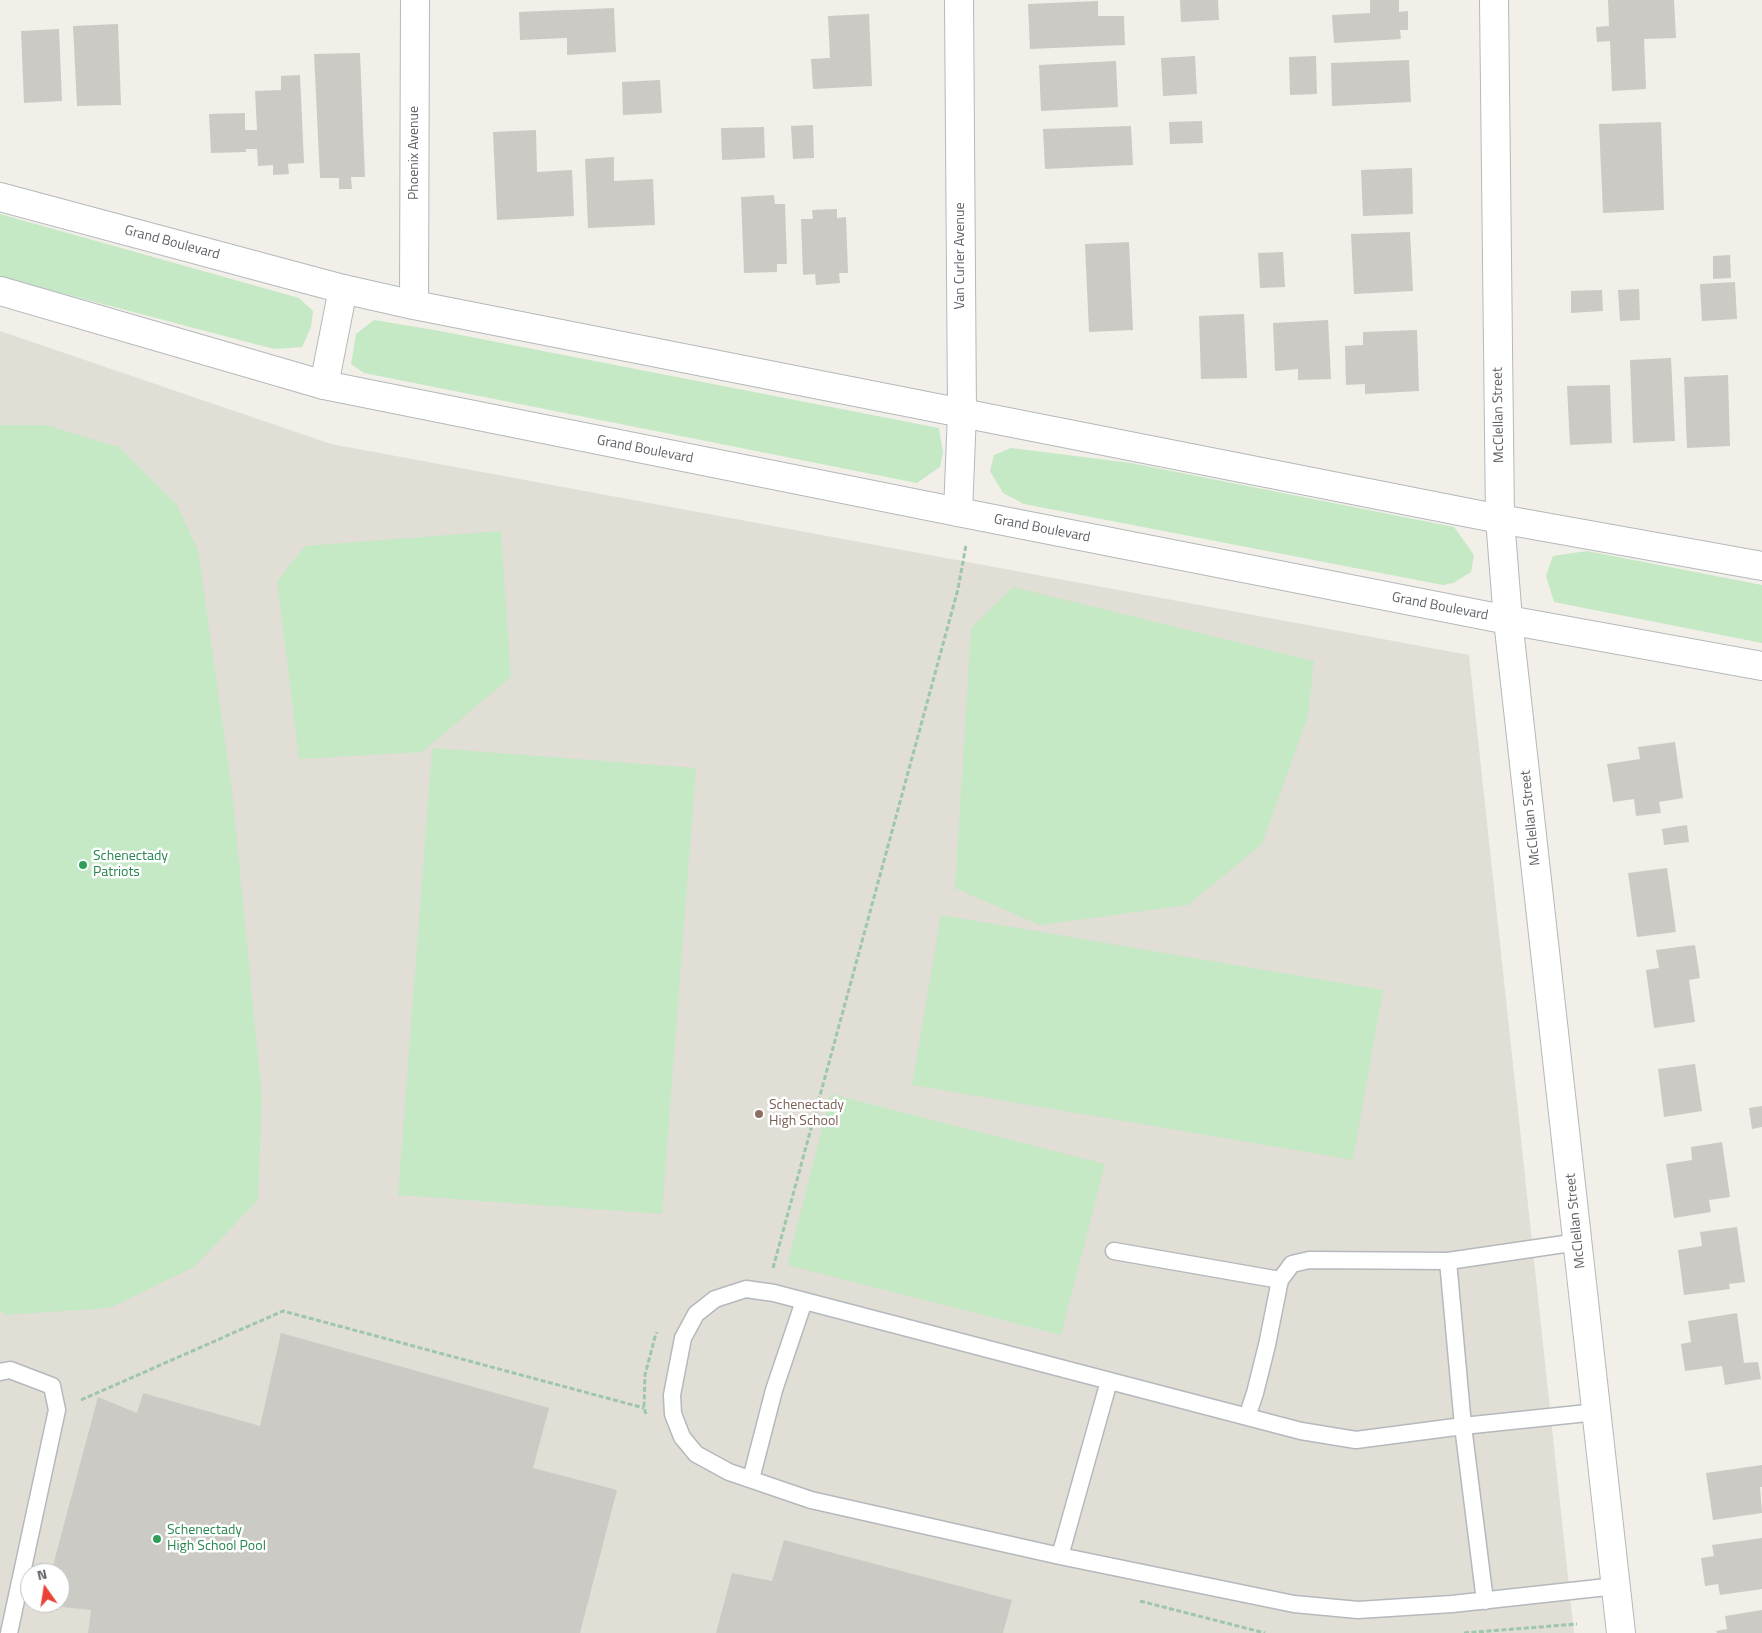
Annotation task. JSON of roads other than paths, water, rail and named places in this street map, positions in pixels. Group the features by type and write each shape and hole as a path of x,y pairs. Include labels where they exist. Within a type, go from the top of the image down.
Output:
{"street":[{"name":"Phoenix Avenue","path":"414,305 415,0"},
{"name":"Van Curler Avenue","path":"958,512 962,413 959,0"},
{"name":"McClellan Street","path":"1494,0 1500,519 1508,620 1622,1633"},
{"name":"Grand Boulevard","path":"0,197 343,289 414,305 1500,519 1762,566"},
{"path":"324,385 343,289"},
{"name":"Grand Boulevard","path":"0,291 324,385 1508,620 1762,666"}],"lane":[{"path":"1247,1417 1255,1393 1280,1280 1292,1264 1309,1260 1448,1261 1578,1242"},
{"path":"1114,1251 1280,1280"},
{"path":"1448,1261 1463,1426 1485,1601"},
{"path":"1597,1412 1463,1426 1356,1440 1301,1431 774,1293 746,1290 716,1299 696,1314 683,1338 672,1395 673,1414 682,1437 696,1454 729,1472 811,1500 1060,1556 1294,1604 1358,1610 1485,1601 1616,1586"},
{"path":"751,1479 774,1390 804,1301"},
{"path":"0,1372 10,1370 52,1386 57,1410 9,1633"},
{"path":"1060,1556 1109,1381"}],"place":[{"name":"Schenectady Patriots","path":"83,865"},
{"name":"Schenectady High School","path":"759,1114"},
{"name":"Schenectady High School Pool","path":"157,1539"}]}
